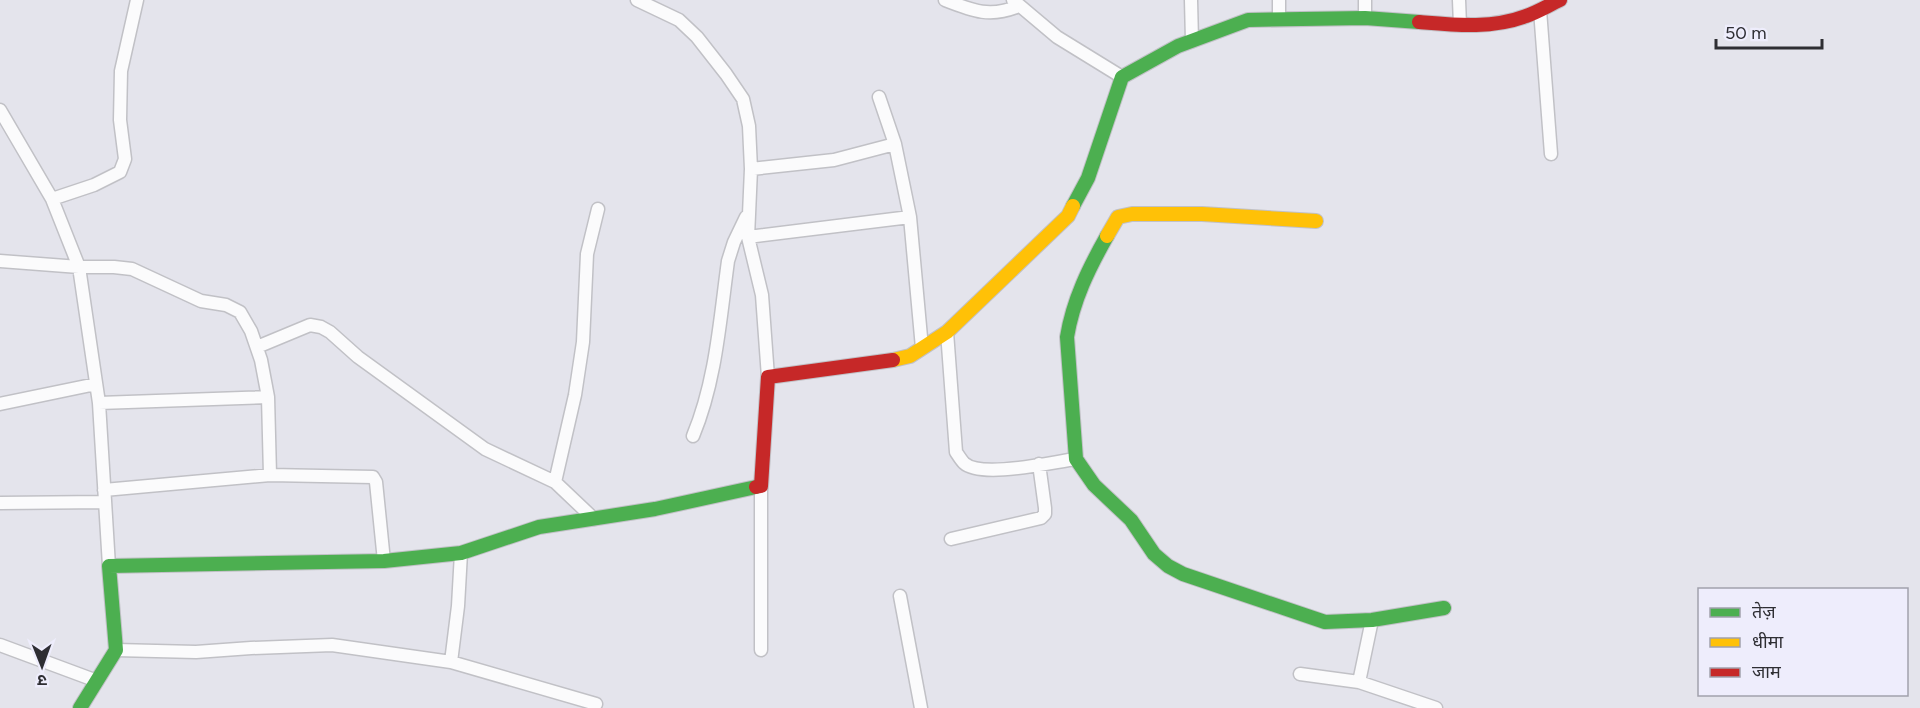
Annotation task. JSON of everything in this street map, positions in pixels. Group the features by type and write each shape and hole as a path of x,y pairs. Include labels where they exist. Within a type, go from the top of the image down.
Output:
{"street":[{"path":"52,199 93,186 120,172 125,159 120,120 121,71 137,0"},
{"path":"637,0 679,20 697,37 743,99 748,126 751,169 748,237 762,295 768,377 761,486 761,650"},
{"path":"945,0 988,13 1003,13 1016,3 1057,38 1122,77"},
{"path":"1191,0 1192,40"},
{"path":"1279,0 1279,19"},
{"path":"1365,0 1365,18"},
{"path":"1459,0 1460,25"},
{"path":"768,377 882,362 910,356 947,332 1068,216 1088,178 1122,77 1178,46 1248,20 1365,18 1460,25 1502,23 1527,16 1560,0"},
{"path":"1540,10 1551,154"},
{"path":"879,97 895,144 910,217 922,348"},
{"path":"0,110 52,199 79,267 99,403 116,650 80,708"},
{"path":"751,169 834,160 895,144"},
{"path":"555,482 575,395 583,342 587,254 598,210"},
{"path":"693,435 703,412 728,261 734,242 749,211"},
{"path":"1316,221 1202,214 1132,214 1118,217 1076,294 1069,317 1067,337 1076,459 1094,485 1131,520 1154,554 1168,566 1183,574 1325,621 1372,620 1444,608"},
{"path":"748,237 910,217"},
{"path":"0,261 132,269 201,301 226,305 240,312 252,332 257,347 268,397 270,475"},
{"path":"257,347 310,325 321,327 358,357 485,449 555,482 594,519"},
{"path":"947,332 956,452 965,465 998,471 1076,459"},
{"path":"0,404 96,384"},
{"path":"99,403 268,397"},
{"path":"951,539 1041,518 1045,508 1039,464"},
{"path":"0,503 104,496 270,475 373,477 376,482 384,561"},
{"path":"109,566 384,561 461,553 539,527 702,500 761,486"},
{"path":"451,662 458,606 461,553"},
{"path":"900,596 921,708"},
{"path":"1359,682 1372,620"},
{"path":"0,645 97,681"},
{"path":"116,650 196,652 332,645 451,662 596,704"},
{"path":"1300,674 1359,682 1436,708"}],"traffic: fast":[{"path":"1073,206 1088,178 1122,77 1178,46 1248,20 1365,18 1419,22"},
{"path":"1107,236 1082,285 1067,337 1076,459 1094,485 1131,520 1154,554 1168,566 1183,574 1325,622 1372,620 1444,608"},
{"path":"80,708 116,650 109,566 384,561 461,553 539,527 655,509 756,487"}],"traffic: slow":[{"path":"893,360 910,356 947,332 1068,216 1073,206"},
{"path":"1107,236 1118,217 1132,214 1202,214 1316,221"}],"traffic: jam":[{"path":"1419,22 1473,25 1500,23 1530,14 1560,0"},
{"path":"756,487 761,486 768,377 893,360"}]}
